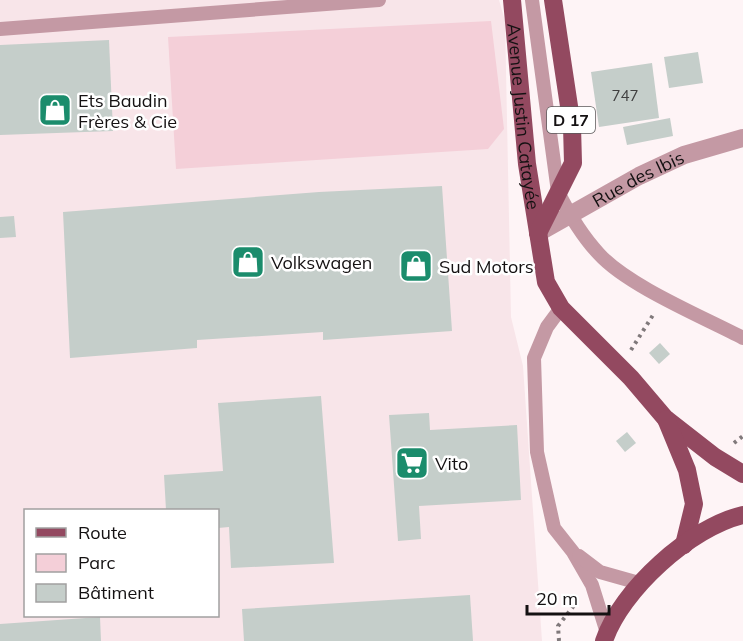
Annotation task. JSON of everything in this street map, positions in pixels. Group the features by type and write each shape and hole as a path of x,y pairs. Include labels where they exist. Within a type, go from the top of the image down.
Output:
{"main road":[{"name":"Avenue Justin Catayée","path":"512,0 527,165 546,282 561,308 631,378 665,418 716,457 743,474"},
{"name":"Avenue Justin Catayée","path":"538,233 573,163 572,126 553,0"},
{"name":"Avenue Justin Catayée","path":"665,418 687,470 694,504 684,545"},
{"path":"605,637 639,583 684,545 728,519 743,515"}],"street":[{"name":"Rue des Ibis","path":"538,233 639,176 684,155 743,138"}],"lane":[{"path":"0,29 379,0"},
{"path":"532,0 558,192 569,215 600,255 635,281 743,338"},
{"path":"561,308 547,327 534,357 537,452 554,528 573,552 592,585 605,637"},
{"path":"573,552 600,572 639,583"}],"path":[{"path":"631,350 654,313"},
{"path":"733,444 743,436"},
{"path":"559,641 558,626 570,609 581,599"}],"shaded area":[{"path":"0,0 499,0 505,21 511,317 523,366 542,641 0,641"}],"green space":[{"path":"491,21 504,129 488,149 176,169 168,37"}],"building":[{"path":"109,40 113,131 0,135 0,45"},
{"path":"698,52 703,83 669,88 664,57"},
{"path":"652,63 659,118 599,127 591,72"},
{"path":"670,118 673,136 627,145 623,127"},
{"path":"442,186 452,331 323,340 323,332 197,340 197,348 70,358 63,212 319,192"},
{"path":"14,216 16,237 0,238 0,217"},
{"path":"660,343 670,354 659,364 649,353"},
{"path":"321,396 334,563 231,568 229,527 219,528 219,509 166,509 164,475 223,471 218,403"},
{"path":"429,413 430,430 517,425 521,500 419,506 421,539 398,541 389,415"},
{"path":"627,432 636,443 625,452 616,441"},
{"path":"470,595 473,641 244,641 242,609"},
{"path":"100,617 101,641 0,641 0,624"}],"place":[{"name":"Ets Baudin Frères & Cie","path":"55,110"},
{"name":"Volkswagen","path":"248,262"},
{"name":"Sud Motors","path":"416,266"},
{"name":"Vito","path":"412,463"}]}
